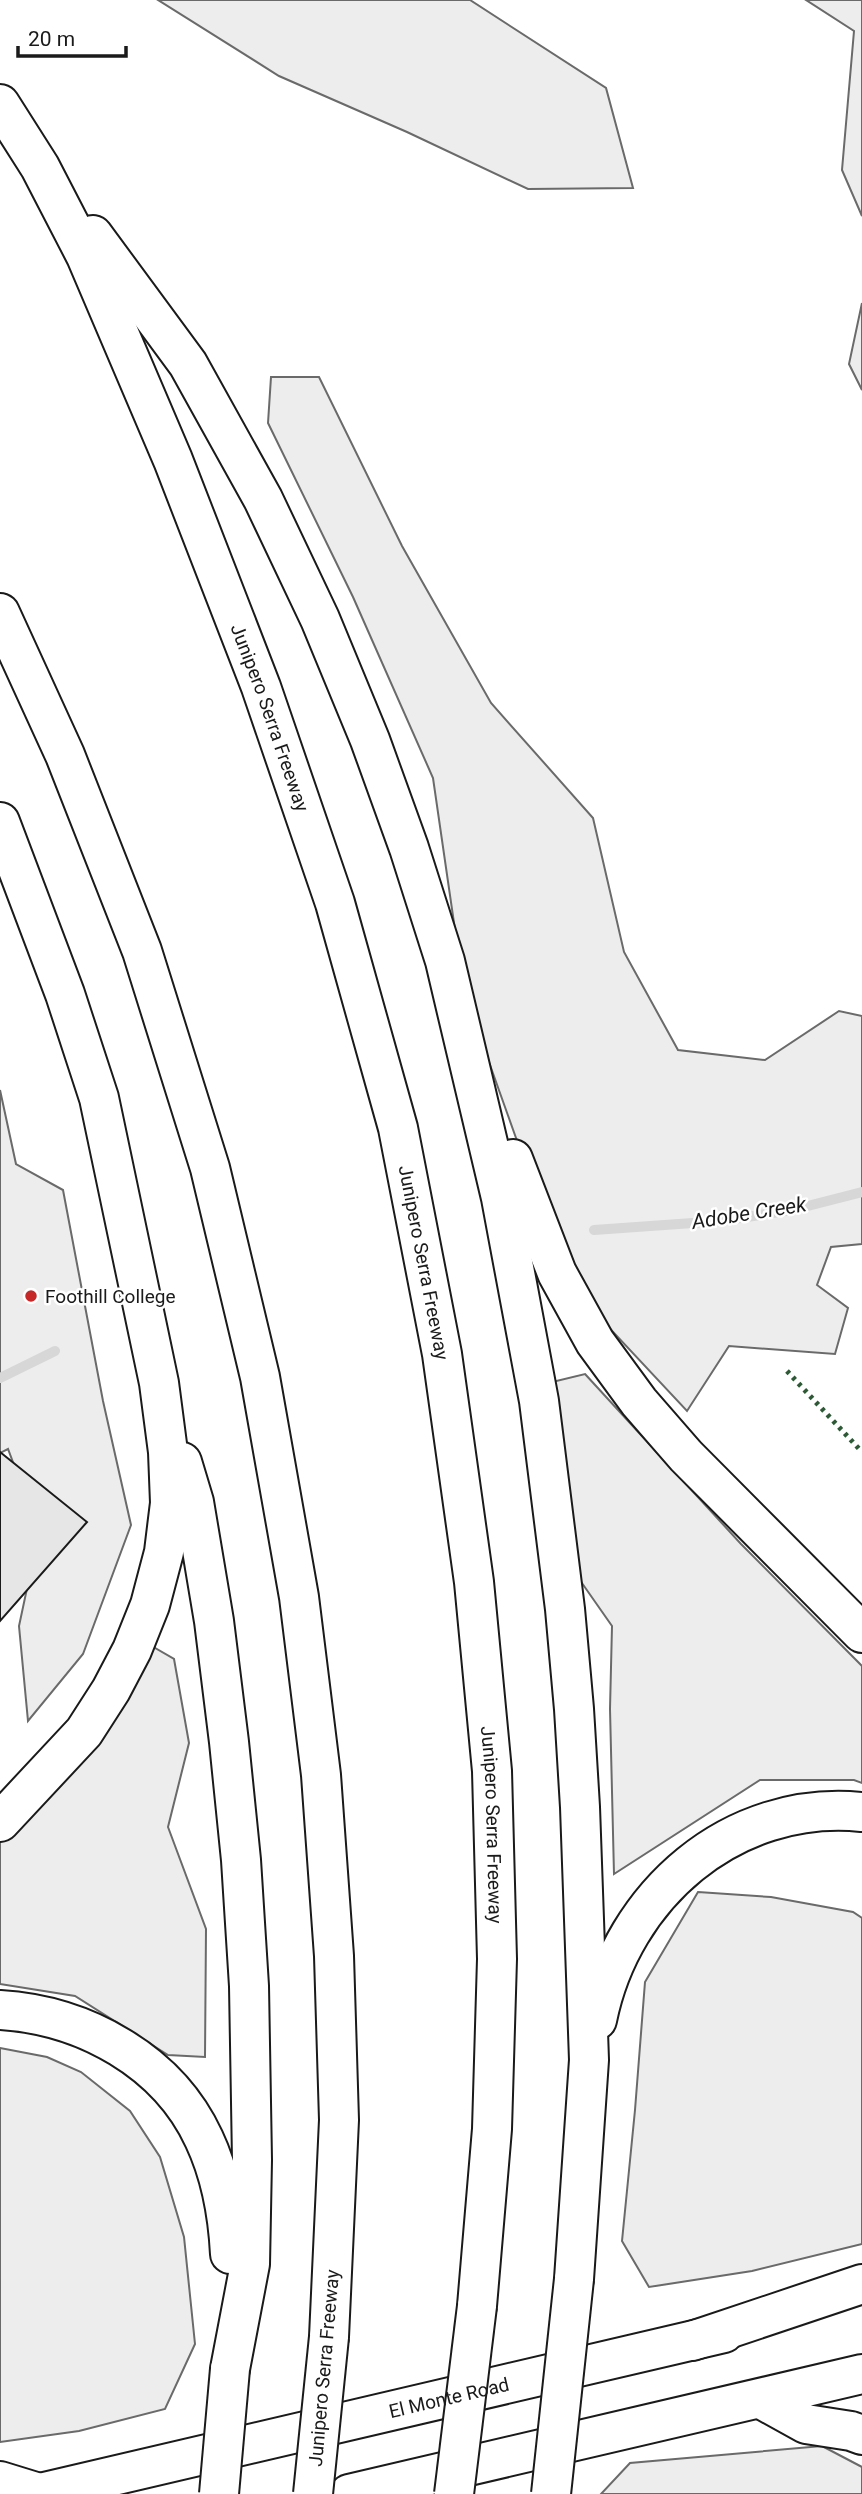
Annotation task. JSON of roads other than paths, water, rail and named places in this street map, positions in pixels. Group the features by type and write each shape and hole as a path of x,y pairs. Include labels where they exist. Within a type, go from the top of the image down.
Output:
{"main road":[{"name":"Junipero Serra Freeway","path":"0,104 40,167 86,256 173,460 261,687 335,903 398,1128 442,1354 474,1582 492,1771 497,1959 492,2129 477,2306 454,2494"},
{"path":"40,167 188,364 263,499 320,619 370,740 409,848 526,1195 557,1273 595,1342 639,1402 686,1456 862,1633"},
{"name":"Junipero Serra Freeway","path":"0,613 65,755 142,951 210,1168 260,1377 299,1597 321,1775 334,1956 338,2120 330,2337 313,2494"},
{"path":"0,822 61,982 99,1098 159,1383 168,1451 170,1503 164,1552 150,1605 132,1650 111,1690 84,1732 0,1822"},
{"path":"445,961 501,1198 534,1374 565,1609 574,1709 589,2060 574,2279 551,2494"},
{"path":"159,1383 194,1502 214,1621 241,1860 249,1986 250,2264 230,2370"},
{"path":"589,2060 601,2000 614,1966 630,1934 650,1904 675,1876 709,1849 751,1826 795,1814 842,1810 862,1812"},
{"path":"0,2011 27,2012 69,2022 109,2040 147,2066 181,2100 208,2149 220,2180 228,2223 231,2265 230,2370 219,2494"},
{"path":"692,2341 862,2284"},
{"name":"El Monte Road","path":"38,2494 862,2300"},
{"path":"349,2494 862,2374"},
{"path":"761,2399 806,2424 862,2435"},
{"path":"0,2481 38,2494"}],"waterway":[{"name":"Adobe Creek","path":"594,1230 721,1221 792,1210 862,1192"},
{"name":"Adobe Creek","path":"0,1378 55,1351"}],"place":[{"name":"Foothill College","path":"31,1296"}]}
